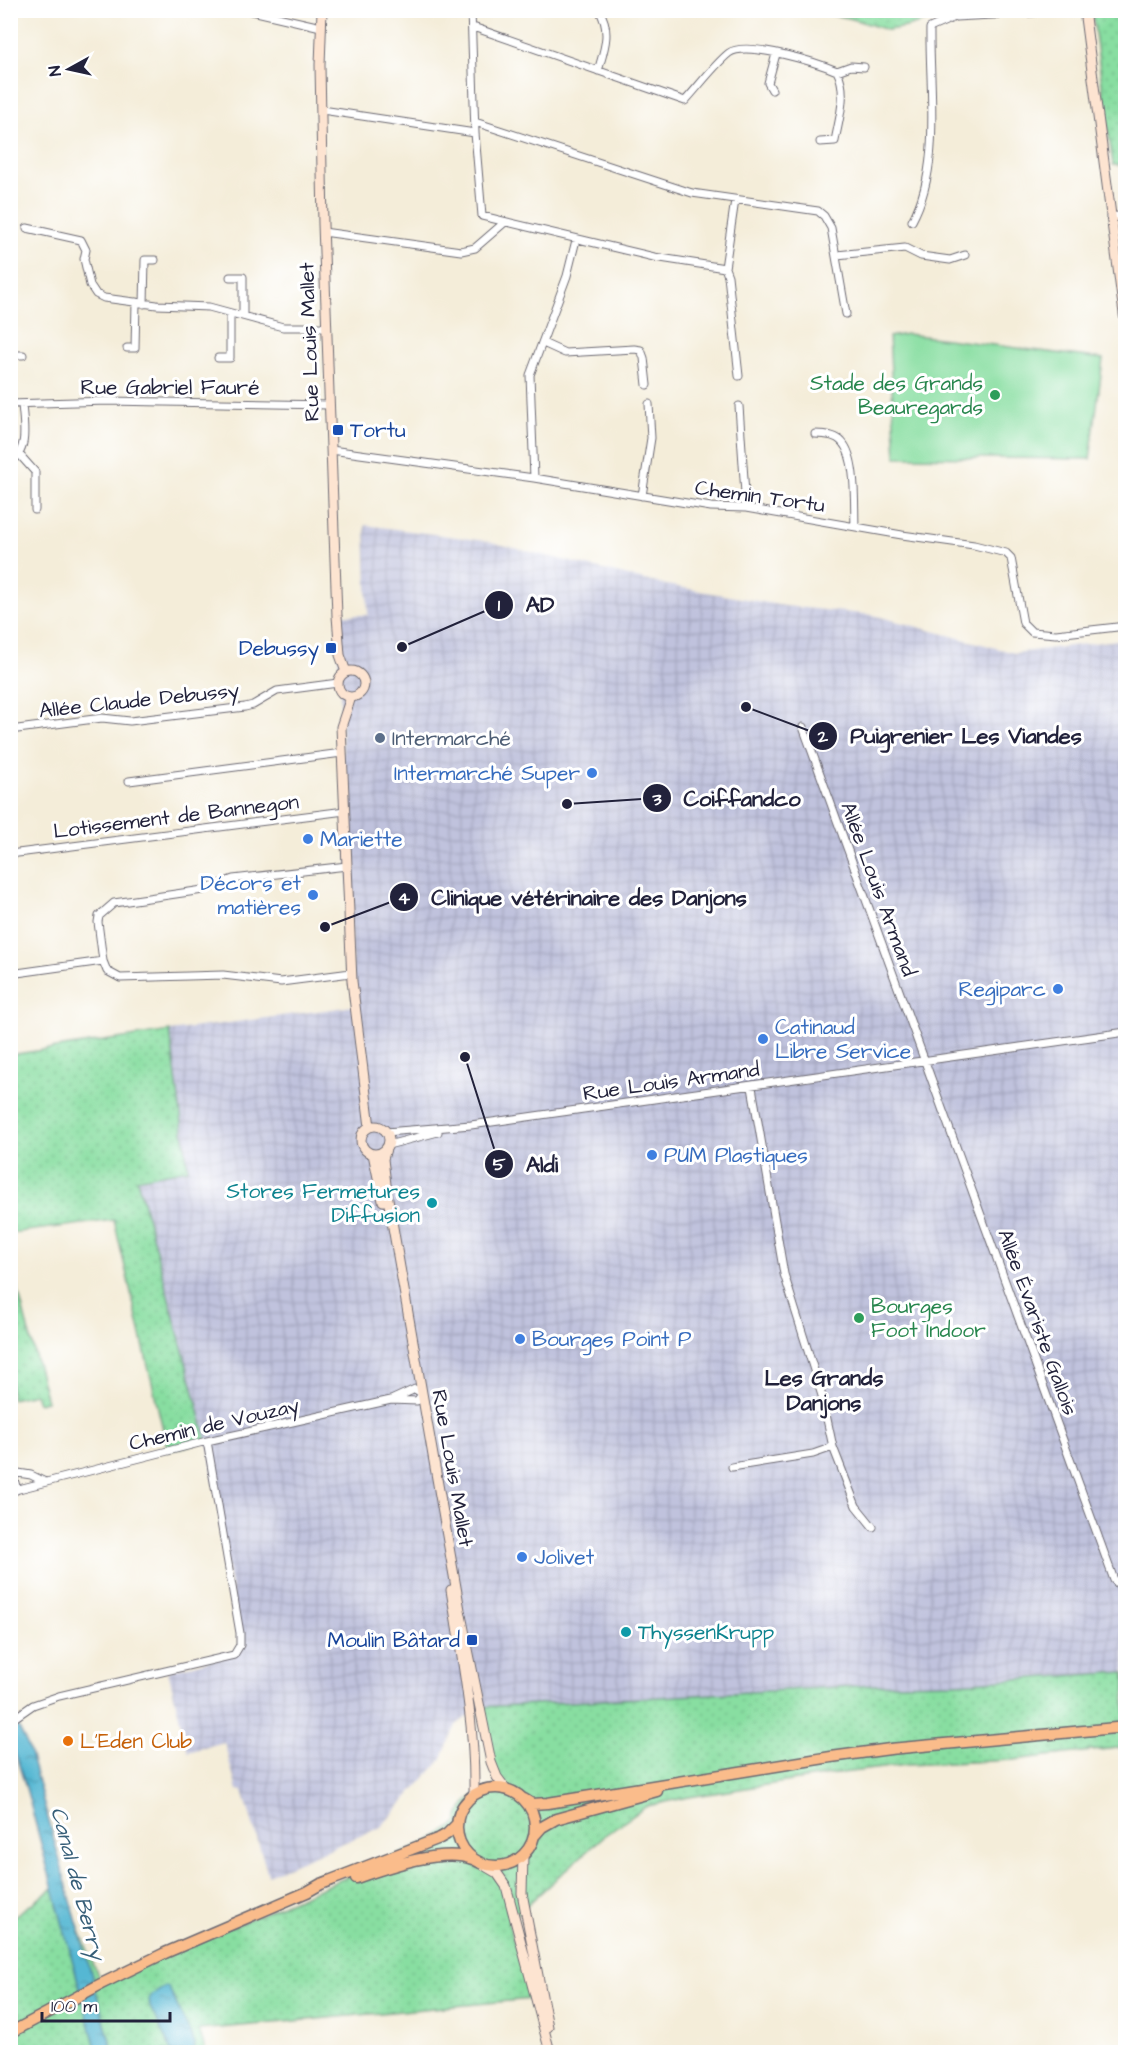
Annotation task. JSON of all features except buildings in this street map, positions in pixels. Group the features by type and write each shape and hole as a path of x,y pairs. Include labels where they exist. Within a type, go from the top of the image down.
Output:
{"main road":[{"name":"Rue Louis Mallet","path":"322,10 323,232 337,616 340,655 346,672 356,672 363,679 360,693 351,697 340,727 351,973 370,1127 363,1132 361,1141 365,1149 373,1154 489,1751 496,1777 506,1789"},
{"path":"1084,10 1125,329"},
{"path":"346,672 340,676 338,683 341,693 351,697"},
{"path":"370,1127 379,1127 386,1132"},
{"name":"Rue Louis Mallet","path":"386,1132 387,1147 383,1159 387,1193 470,1709 475,1762 472,1796"},
{"path":"373,1154 382,1152 387,1147"},
{"path":"550,2052 506,1886 497,1873 477,1861 460,1844 457,1824 462,1807 472,1796 490,1788 506,1789 532,1804 579,1800 676,1781 689,1781 795,1762 890,1749 1125,1727"},
{"path":"307,1892 408,1862 456,1855 488,1866 503,1866 523,1856 542,1827 556,1819 689,1781"},
{"path":"524,1799 535,1820 535,1835"},
{"path":"10,2033 165,1953 321,1884 440,1838 457,1824"},
{"path":"523,1856 522,1893 555,2052"}],"street":[{"path":"247,10 321,27"},
{"path":"598,71 607,33 605,21 599,10"},
{"path":"912,221 920,206 931,160 930,28 955,17 1084,10"},
{"path":"470,11 473,27 475,133 482,216 576,240 725,268"},
{"path":"473,27 685,101 731,51 748,48 816,63 837,71 851,66 864,67"},
{"path":"772,90 768,83 776,54"},
{"path":"820,142 835,141 841,107 842,81 837,71"},
{"path":"322,110 475,133"},
{"path":"475,122 692,193 818,212 828,221 831,228 846,314"},
{"path":"735,200 725,268 728,276 739,376"},
{"path":"1110,217 1125,216"},
{"path":"323,232 461,250 475,248 505,222"},
{"path":"27,228 81,240 86,250 84,259 90,283 94,291 104,298 140,303 209,307 283,327 326,327"},
{"path":"534,478 530,375 567,276 576,240"},
{"path":"837,255 905,248 921,256 950,261 964,255"},
{"path":"127,348 135,348 145,260 155,260"},
{"path":"230,277 243,277 243,316"},
{"path":"218,358 230,358 231,313"},
{"path":"543,343 565,353 641,350 644,358 646,385"},
{"path":"10,355 23,355"},
{"name":"Rue Gabriel Fauré","path":"10,404 107,401 329,405"},
{"path":"10,460 19,454 23,445 22,404"},
{"path":"642,496 651,438 649,404"},
{"path":"739,406 746,507"},
{"path":"815,434 825,434 841,441 850,457 855,526"},
{"name":"Chemin Tortu","path":"331,450 534,478 711,507 746,507 902,535 974,545 1006,553 1011,558 1023,623 1032,632 1056,634 1125,627"},
{"path":"19,454 35,472 35,510"},
{"name":"Allée Claude Debussy","path":"10,730 102,718 130,721 245,707 277,691 338,683"},
{"name":"Allée Louis Armand","path":"803,728 925,1061"},
{"path":"129,781 342,753"},
{"name":"Lotissement de Bannegon","path":"10,854 345,811"},
{"path":"347,866 232,879 213,888 114,903 99,916 98,922 103,961 107,971 120,978 230,975 281,982 351,973"},
{"path":"10,974 103,961"},
{"name":"Rue Louis Armand","path":"386,1132 471,1125 752,1087 1125,1032"},
{"name":"Allée Évariste Gallois","path":"925,1061 1114,1580 1125,1592"},
{"path":"752,1087 784,1274 813,1364 833,1448 856,1506 873,1527"},
{"name":"Rue Louis Armand","path":"387,1147 404,1139 471,1125"},
{"name":"Chemin de Vouzay","path":"45,1482 31,1475 12,1472 14,1490 207,1441 418,1395"},
{"name":"Chemin de Vouzay","path":"391,1400 418,1395"},
{"path":"14,1719 33,1705 59,1696 234,1655 240,1644 240,1633 207,1441"},
{"path":"732,1467 813,1454 833,1448"}],"shaded area":[{"path":"365,525 486,541 661,584 785,606 873,615 1015,653 1125,639 1125,1672 956,1683 894,1684 480,1707 456,1725 441,1760 381,1827 268,1875 243,1791 237,1790 224,1742 188,1752 168,1671 233,1655 240,1645 209,1450 137,1178 188,1169 170,1031 354,1006 338,648 343,615 368,615"}],"green space":[{"path":"961,10 906,27 888,30 849,18 808,11"},
{"path":"1092,11 1125,11 1125,166 1113,165"},
{"name":"Stade des Grands Beauregards","path":"907,334 1103,359 1090,459 896,457 889,337"},
{"path":"170,1031 188,1169 137,1179 207,1441 168,1451 114,1220 11,1233 10,1055"},
{"path":"10,1260 47,1401 38,1403 35,1394 11,1399"},
{"path":"1125,1672 1125,1747 1013,1760 906,1765 689,1797 647,1806 605,1835 508,1922 530,1999 199,2030 206,2052 11,2052 10,1919 61,1883 101,1983 426,1843 457,1824 463,1808 474,1796 488,1789 505,1789 497,1777 480,1707 894,1684 956,1683"}],"water":[{"path":"10,1719 13,1724 17,1725 28,1746 113,2052 97,2052 11,1740"},
{"path":"166,1986 195,2044 194,2052 172,2052 150,2007 151,1996"}],"place":[{"name":"Stade des Grands Beauregards","path":"995,395"},
{"name":"Tortu","path":"338,430"},
{"name":"AD","path":"402,647"},
{"name":"Debussy","path":"331,648"},
{"name":"Puigrenier Les Viandes","path":"746,707"},
{"name":"Intermarché","path":"380,738"},
{"name":"Intermarché Super","path":"592,773"},
{"name":"Coiffandco","path":"567,804"},
{"name":"Mariette","path":"308,839"},
{"name":"Décors et matières","path":"313,895"},
{"name":"Clinique vétérinaire des Danjons","path":"325,927"},
{"name":"Regiparc","path":"1058,989"},
{"name":"Catinaud Libre Service","path":"763,1039"},
{"name":"Aldi","path":"465,1057"},
{"name":"PUM Plastiques","path":"652,1155"},
{"name":"Stores Fermetures Diffusion","path":"432,1203"},
{"name":"Bourges Foot Indoor","path":"859,1318"},
{"name":"Bourges Point P","path":"520,1339"},
{"name":"Jolivet","path":"522,1557"},
{"name":"ThyssenKrupp","path":"626,1632"},
{"name":"Moulin Bâtard","path":"472,1640"},
{"name":"L'Eden Club","path":"68,1741"}],"district":[{"name":"Les Grands Danjons","path":"824,1390"}],"water label":[{"name":"Canal de Berry","path":"79,1883"}]}
